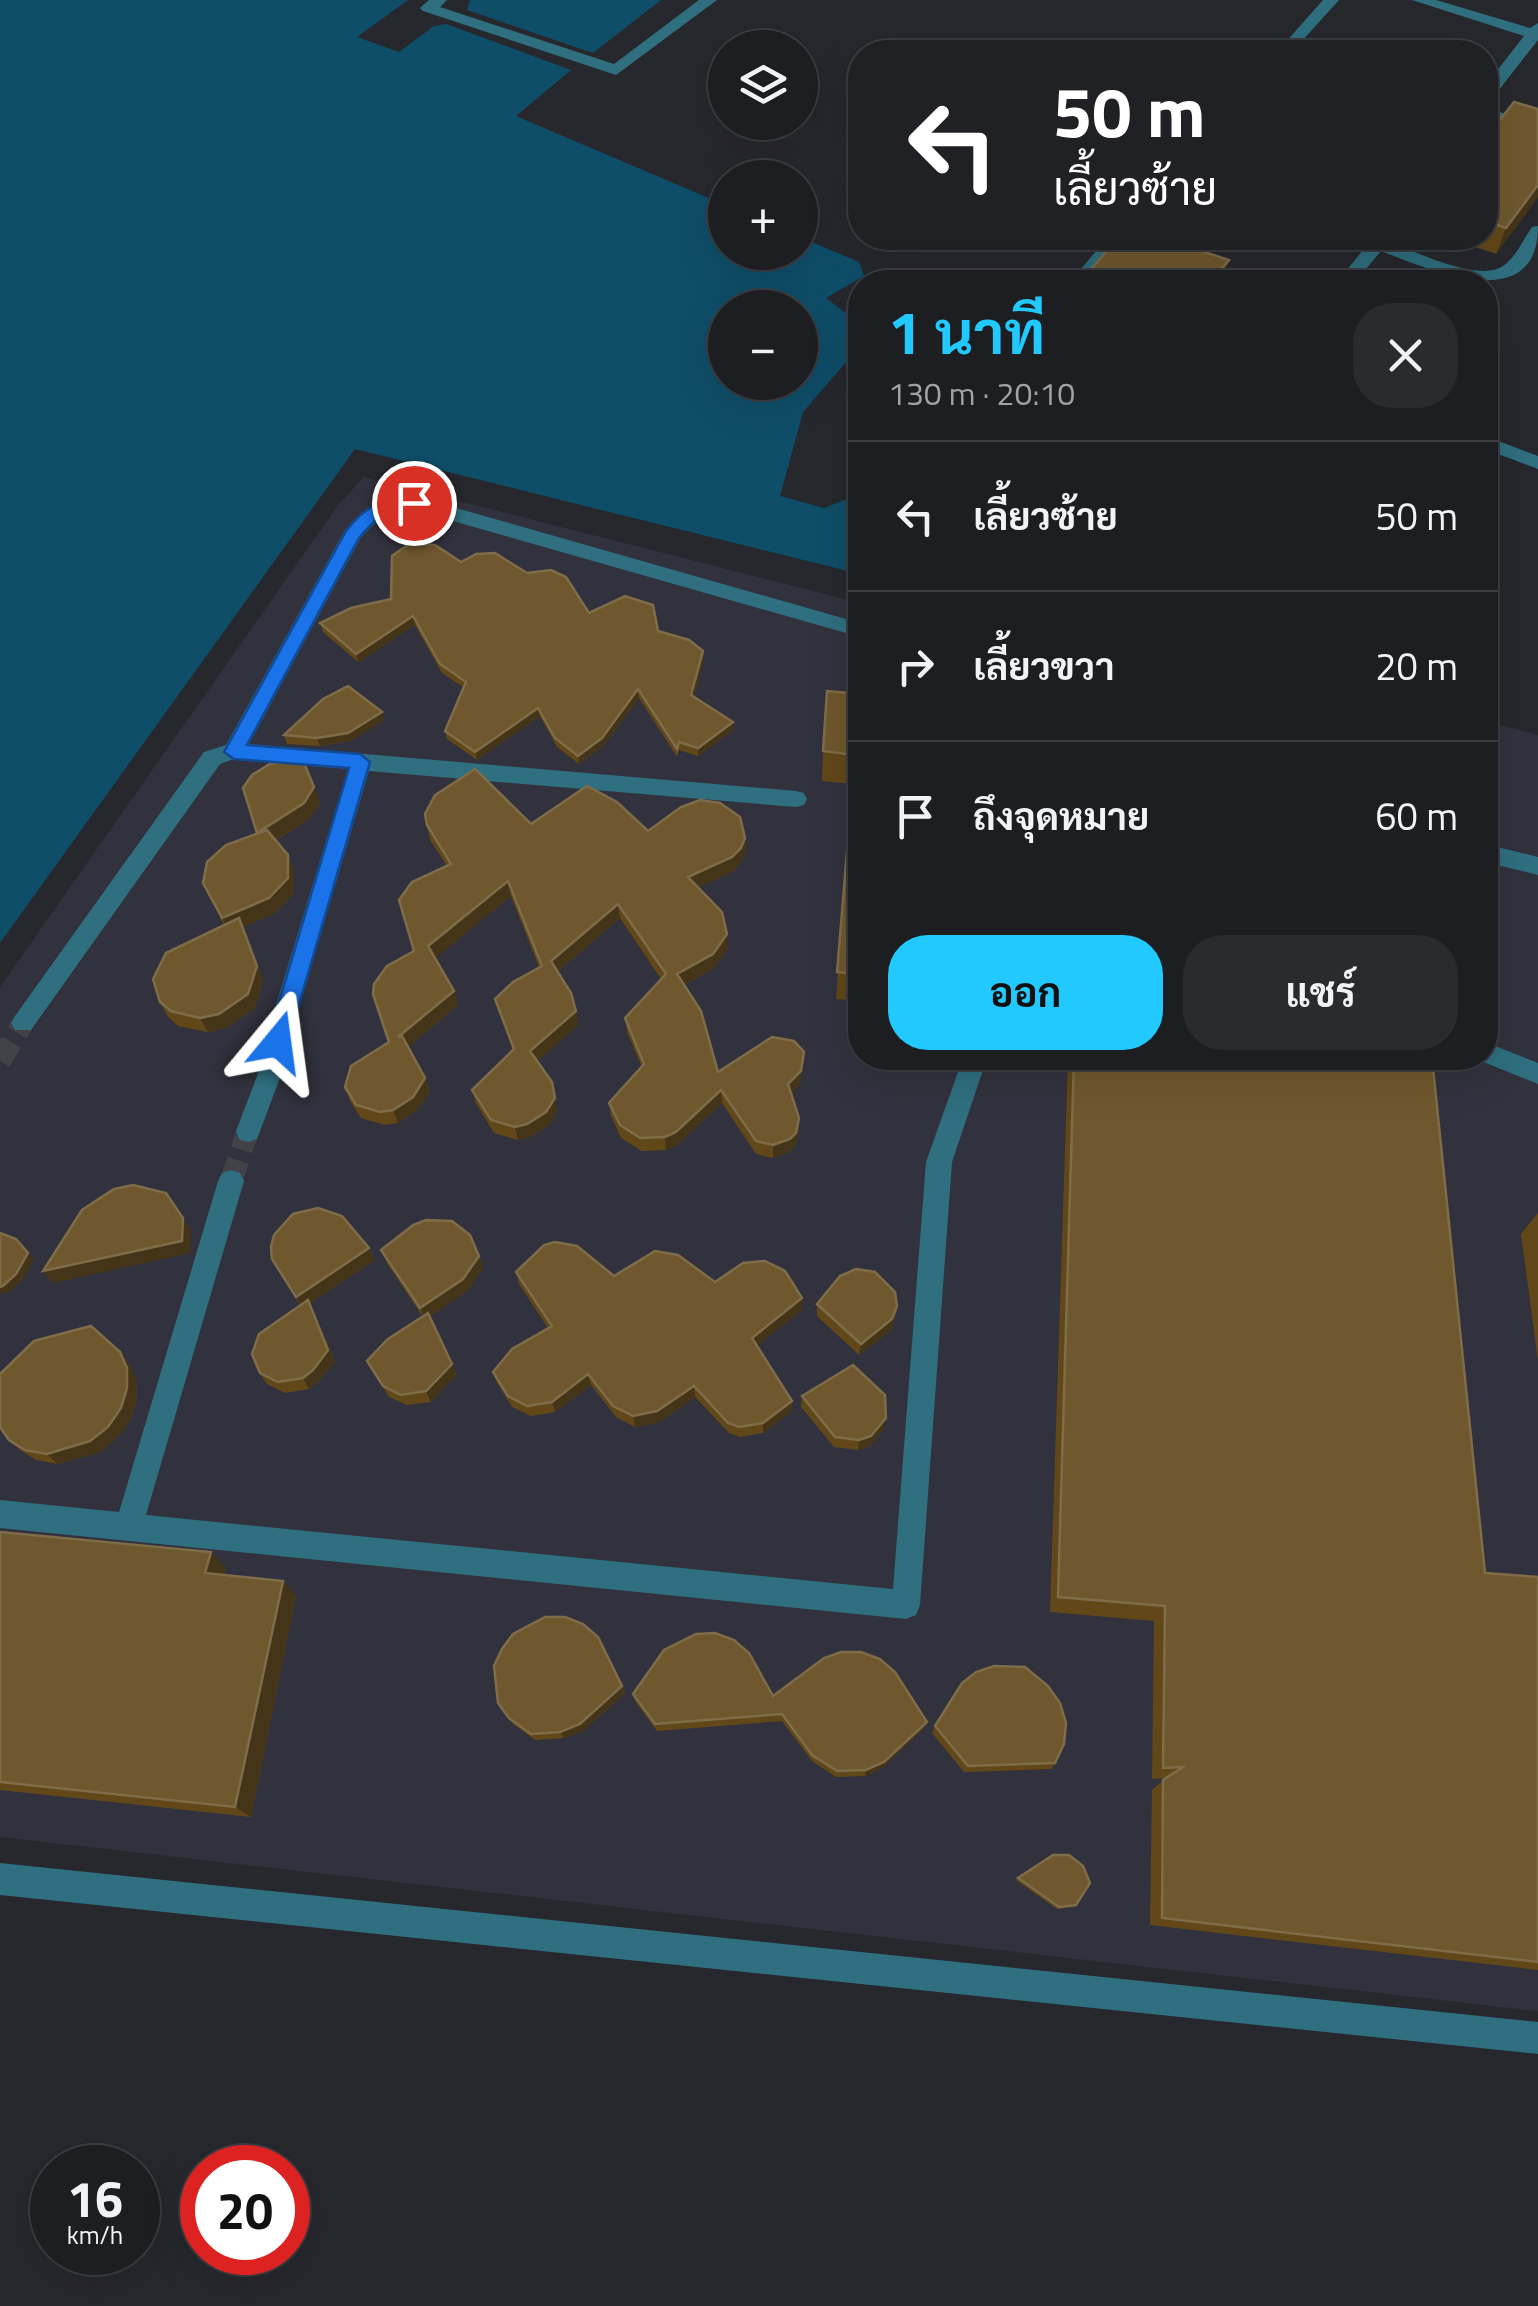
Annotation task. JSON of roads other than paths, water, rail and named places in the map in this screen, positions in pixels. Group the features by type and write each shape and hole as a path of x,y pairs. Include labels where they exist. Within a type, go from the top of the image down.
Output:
{"street":[{"path":"439,0 428,8 616,70 709,0"},
{"path":"1295,40 1331,0"},
{"path":"1420,0 1537,29"},
{"path":"1473,0 1537,29"},
{"path":"1498,81 1537,29"},
{"path":"1498,116 1538,130"},
{"path":"1498,275 1508,272 1538,231"},
{"path":"1091,270 1112,250"},
{"path":"1356,270 1372,250"},
{"path":"1406,250 1457,270"},
{"path":"1170,257 1207,270"},
{"path":"1498,447 1538,463"},
{"path":"234,752 352,535 368,515 386,505 414,503 848,627"},
{"path":"23,1024 212,758 234,752 796,798"},
{"path":"278,1042 360,762"},
{"path":"1498,856 1538,866"},
{"path":"1498,1057 1538,1074"},
{"path":"0,1514 906,1606 939,1162 971,1070"},
{"path":"248,1131 268,1078"},
{"path":"128,1528 231,1181"},
{"path":"0,1879 1538,2038"}],"water":[{"path":"0,0 408,0 357,37 399,52 434,26 446,24 571,70 516,116 708,198 708,270 818,270 818,245 859,262 862,270 848,270 848,285 826,298 848,315 848,360 818,395 818,290 708,290 708,400 813,400 803,412 780,496 824,508 848,499 848,571 355,449 0,943"},
{"path":"470,0 661,0 593,53 467,10"}],"tunnel":[{"path":"0,1061 23,1023"},
{"path":"268,1078 277,1041"},
{"path":"231,1181 248,1131"}]}
